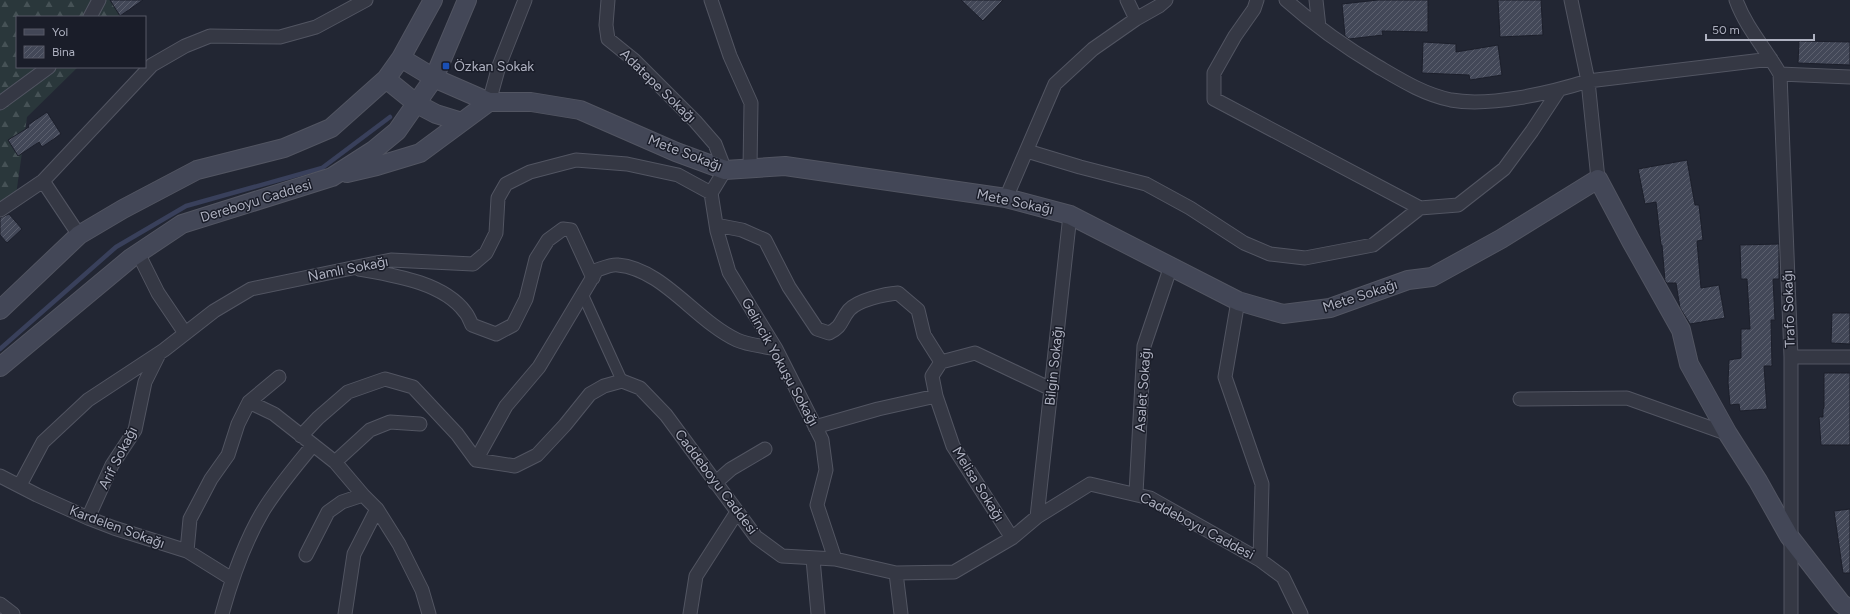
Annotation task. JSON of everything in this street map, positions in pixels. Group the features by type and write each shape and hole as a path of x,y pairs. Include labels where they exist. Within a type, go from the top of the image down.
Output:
{"main road":[{"path":"0,310 79,235 123,209 197,170 284,148 331,128 386,79 401,58 433,0"},
{"name":"Dereboyu Caddesi","path":"0,367 138,253 182,224 332,177 374,150 397,130 417,104 434,78 467,0"},
{"name":"Mete Sokağı","path":"401,58 434,78 489,102 531,102 580,110 676,152 725,170 785,166 1006,198 1070,215 1238,300 1283,314 1330,308 1408,280 1432,277 1502,239 1598,179"},
{"path":"386,79 417,104 436,114 462,122"},
{"path":"332,177 377,166 420,152 489,102"},
{"path":"1598,179 1631,242 1682,330 1689,364 1728,434 1758,481 1790,536 1841,602 1850,610"}],"street":[{"path":"91,16 99,0"},
{"path":"0,210 43,181 152,65 185,46 210,36 280,37 316,27 366,0"},
{"path":"489,102 499,66 525,0"},
{"name":"Adatepe Sokağı","path":"608,0 606,25 608,39 634,60 695,121 715,144 725,170"},
{"path":"711,0 730,56 751,103 750,168"},
{"path":"1127,0 1136,19"},
{"path":"1257,0 1254,9 1235,36 1214,73 1214,98 1420,208 1458,205 1504,169 1532,131 1559,90"},
{"path":"1286,0 1344,46 1414,88 1451,100 1494,101 1559,90 1588,81 1771,59"},
{"path":"1316,0 1320,27"},
{"path":"1571,0 1588,81 1598,179"},
{"name":"Trafo Sokağı","path":"1736,0 1740,12 1755,39 1771,59 1780,74 1791,357 1791,614"},
{"path":"1006,198 1055,84 1093,49 1136,19 1163,3"},
{"path":"0,102 48,68"},
{"path":"1780,74 1850,77"},
{"path":"1027,151 1080,167 1146,184 1190,208 1244,243 1270,254 1305,258 1373,244 1420,208"},
{"name":"Namlı Sokağı","path":"20,486 43,442 88,400 160,353 214,311 251,289 351,267 391,260 473,264 486,253 496,233 498,198 506,184 530,172 576,160 627,164 678,175 711,193"},
{"path":"711,193 725,170"},
{"path":"43,181 79,235"},
{"name":"Gelincik Yokuşu Sokağı","path":"711,193 716,225 729,272 776,349 822,440 826,470 817,505 835,559"},
{"name":"Bilgin Sokağı","path":"1037,517 1070,215"},
{"path":"716,225 742,230 765,240 789,288 817,329 829,332 839,328 850,309 877,295 898,293 918,310 924,335 941,362 975,353 1051,389"},
{"path":"351,267 401,277 441,290 465,311 472,326 496,334 513,325 526,300 536,259 548,240 563,229 571,230 592,278"},
{"path":"138,253 158,293 185,334"},
{"path":"476,460 506,406 539,367 597,270 616,265 640,270 660,282 701,316 737,340 776,349"},
{"name":"Asalet Sokağı","path":"1136,493 1144,346 1171,266"},
{"path":"301,436 318,418 348,392 385,379 413,387 457,434 476,460 515,466 537,455 566,424 590,394 604,386 622,381 583,295"},
{"path":"1238,300 1225,377 1262,484 1260,560"},
{"name":"Arif Sokağı","path":"88,518 112,465 135,430 145,382 160,353"},
{"path":"1791,357 1850,357"},
{"name":"Melisa Sokağı","path":"941,362 932,376 936,396 953,446 1012,538"},
{"path":"187,551 190,519 211,479 228,455 238,424 249,402 279,377"},
{"name":"Caddeboyu Caddesi","path":"622,381 640,388 666,414 715,484 756,537 782,556 835,559 896,573 954,572 1012,538 1037,517 1090,484 1136,493 1150,498 1260,560 1283,577 1301,614"},
{"path":"815,427 878,409 936,396"},
{"path":"1520,399 1627,398 1728,434"},
{"path":"249,402 274,414 335,462 377,509 399,544 422,590 429,614"},
{"path":"335,462 370,430 390,422 420,424"},
{"path":"222,614 232,579 244,548 263,511 284,481 313,445"},
{"path":"715,484 730,469 765,449"},
{"name":"Kardelen Sokağı","path":"0,476 43,498 88,518 114,528 187,551 232,579"},
{"path":"306,555 328,512 342,502 363,495"},
{"path":"345,614 354,554 377,509"},
{"path":"690,614 696,576 738,512"},
{"path":"814,559 818,614"},
{"path":"896,573 901,614"},
{"path":"0,604 14,614"}],"green space":[{"path":"0,0 121,0 121,16 16,16 16,68 77,68 27,117 16,195 0,206"}],"building":[{"path":"110,0 143,0 120,16"},
{"path":"961,0 1003,0 983,21"},
{"path":"1378,0 1428,0 1428,32 1382,31 1383,35 1349,39 1345,36 1342,4"},
{"path":"1498,0 1541,0 1543,35 1500,37"},
{"path":"1799,41 1850,42 1850,65 1798,63"},
{"path":"1423,42 1456,44 1456,52 1498,45 1502,75 1470,80 1469,75 1422,73"},
{"path":"47,112 61,134 42,147 39,142 18,156 8,140 29,127 28,125"},
{"path":"1687,160 1695,205 1699,205 1703,240 1697,241 1701,288 1719,285 1725,318 1690,324 1680,308 1676,283 1667,283 1665,281 1656,202 1645,204 1638,169"},
{"path":"9,214 22,229 7,243 0,235 0,218"},
{"path":"1779,244 1779,279 1773,279 1775,320 1771,320 1772,366 1764,366 1767,409 1740,411 1739,404 1730,405 1728,382 1729,360 1741,358 1741,329 1750,329 1747,279 1741,279 1740,245"},
{"path":"1832,313 1850,313 1850,344 1831,343"},
{"path":"1824,373 1850,373 1850,445 1821,445 1819,417 1823,417"},
{"path":"1850,509 1850,573 1843,573 1834,511"}],"waterway":[{"path":"0,349 116,247 186,206 322,168 390,117"}],"place":[{"name":"Özkan Sokak","path":"446,66"}]}
